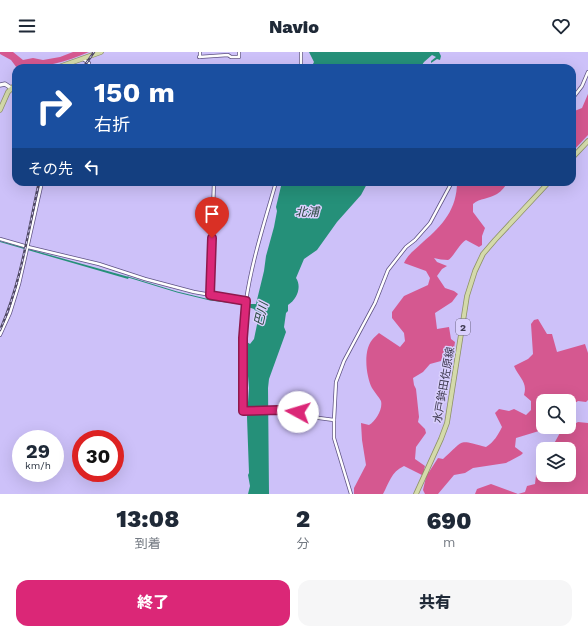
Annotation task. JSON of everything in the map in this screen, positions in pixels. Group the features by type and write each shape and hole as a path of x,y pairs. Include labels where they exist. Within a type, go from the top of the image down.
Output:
{"main road":[{"path":"68,64 102,52"},
{"path":"0,84 5,84 11,88 5,97 0,110"},
{"path":"576,154 588,141"},
{"name":"水戸鉾田佐原線","path":"416,494 442,439 447,423 467,296 475,271 483,254 545,186"}],"street":[{"path":"200,52 200,57 228,55 231,57 239,57 239,52"},
{"path":"301,64 302,52"},
{"path":"83,59 88,64"},
{"path":"576,94 582,86 588,72"},
{"path":"0,335 10,313 20,284 41,186"},
{"path":"210,295 214,186"},
{"path":"275,186 253,263 245,304 243,338 243,411 287,410 334,420"},
{"path":"351,494 336,446 334,420 336,382 344,361 375,303 388,270 400,253 423,233 450,186"},
{"path":"0,239 28,248 61,254 113,268 145,279 245,304"}],"shaded area":[{"path":"0,52 13,52 23,60 33,58 43,60 60,57 73,52 89,52 54,64 14,64 11,60 0,54"},
{"path":"588,94 588,135 576,148 576,110 582,108"},
{"path":"457,186 505,186 497,194 473,204 473,212 485,228 482,236 482,245 479,247 466,240 448,260 434,258 437,262 447,266 442,269 437,276 445,288 458,294 452,302 435,313 437,329 449,327 451,339 455,342 453,354 444,352 441,361 430,364 423,372 413,378 416,389 419,417 418,422 425,429 426,433 416,447 415,459 425,466 424,470 429,472 438,458 443,459 462,443 465,442 486,447 491,443 502,427 495,413 499,409 509,411 514,409 526,415 531,410 531,401 524,395 524,383 514,366 528,359 533,354 531,324 534,320 538,319 547,334 552,334 557,352 585,344 588,353 588,400 586,402 578,401 576,402 576,394 536,394 536,432 516,438 515,447 523,453 506,463 473,468 465,473 454,475 438,494 425,494 423,490 426,477 404,466 393,475 383,494 354,494 354,488 366,465 361,423 369,425 372,423 381,408 381,401 372,388 368,377 366,364 367,350 373,339 379,333 400,347 405,341 404,333 392,318 392,312 404,296 428,285 430,278 426,271 404,263 410,254 443,223 452,208"},
{"path":"578,422 588,423 588,494 518,494 525,492 527,486 535,484 536,475 536,482 576,482 576,442 555,442 559,434 576,434 576,423"},
{"path":"491,484 518,494 475,494 477,489"}],"water":[{"path":"309,52 439,52 441,56 440,60 437,59 431,63 431,61 436,57 432,55 423,64 313,64 314,62"},
{"name":"北浦","path":"281,186 366,186 361,195 337,222 317,250 304,259 296,278 299,285 298,293 294,300 288,305 284,327 286,332 269,379 269,494 248,494 250,486 248,475 247,417 249,388 247,342 250,344 254,339 259,315 254,309 248,307 250,304 256,304 274,227 277,211 276,207"},
{"path":"0,241 129,277 128,279"}],"waterway":[{"name":"巴川","path":"128,277 177,292 210,300 251,305"}],"railway":[{"path":"86,64 94,52"},
{"path":"0,330 19,276 38,186"}],"route":[{"path":"212,238 210,295 246,301 243,338 243,411 287,410 298,412"}]}
